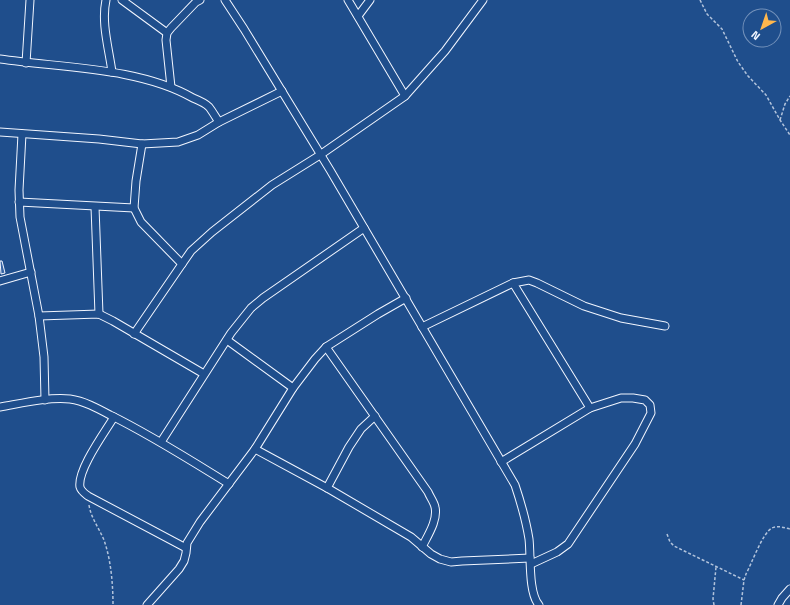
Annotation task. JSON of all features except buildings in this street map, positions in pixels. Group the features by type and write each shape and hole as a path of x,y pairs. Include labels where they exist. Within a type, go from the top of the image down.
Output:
{"street":[{"path":"26,63 30,0"},
{"path":"106,0 104,20 112,72"},
{"path":"122,0 167,33"},
{"path":"171,87 166,40 167,33 196,2 200,0"},
{"path":"225,0 282,91 406,298 515,485 523,508 529,540 532,586 535,601 539,605"},
{"path":"348,0 405,96"},
{"path":"358,16 370,0"},
{"path":"134,334 191,252 212,232 272,185 320,155 405,96 445,51 483,0"},
{"path":"0,59 137,76 185,93 208,107 219,122"},
{"path":"0,132 99,139 142,144 178,142 198,135 219,122 282,91"},
{"path":"22,134 19,202 20,217 40,316 45,400"},
{"path":"142,144 136,182 134,208 141,222 182,264"},
{"path":"19,202 46,202 95,207 134,208"},
{"path":"95,207 99,314"},
{"path":"160,442 227,340 251,308 263,298 364,228"},
{"path":"0,281 31,272"},
{"path":"422,327 513,283 529,280 584,306 620,318 665,326"},
{"path":"513,283 590,408"},
{"path":"147,605 179,569 184,561 187,543 200,522 255,449 293,388 315,359 326,347 406,298"},
{"path":"40,316 99,314 113,320 134,334 204,374"},
{"path":"227,340 293,388"},
{"path":"326,347 428,492 435,506 433,524 422,547"},
{"path":"255,449 327,488 410,537 435,557 450,562 494,560 530,561 556,552 568,544 635,444 651,413 650,405 645,400 621,398 590,408 501,462"},
{"path":"0,407 45,400 70,399 84,402 160,442 229,484"},
{"path":"327,488 349,447 361,430 375,416"},
{"path":"114,417 88,459 80,478 81,491 186,548"},
{"path":"778,605 790,589"}],"path":[{"path":"700,0 707,14 722,29 728,38 738,62 748,76 766,94 790,135"},
{"path":"780,120 785,104 790,96"},
{"path":"88,496 90,509 104,540 113,586 113,605"},
{"path":"741,605 744,580 765,535 771,528 781,527 790,530"},
{"path":"667,534 670,542 674,546 744,580"},
{"path":"714,605 713,599 716,567"}]}
